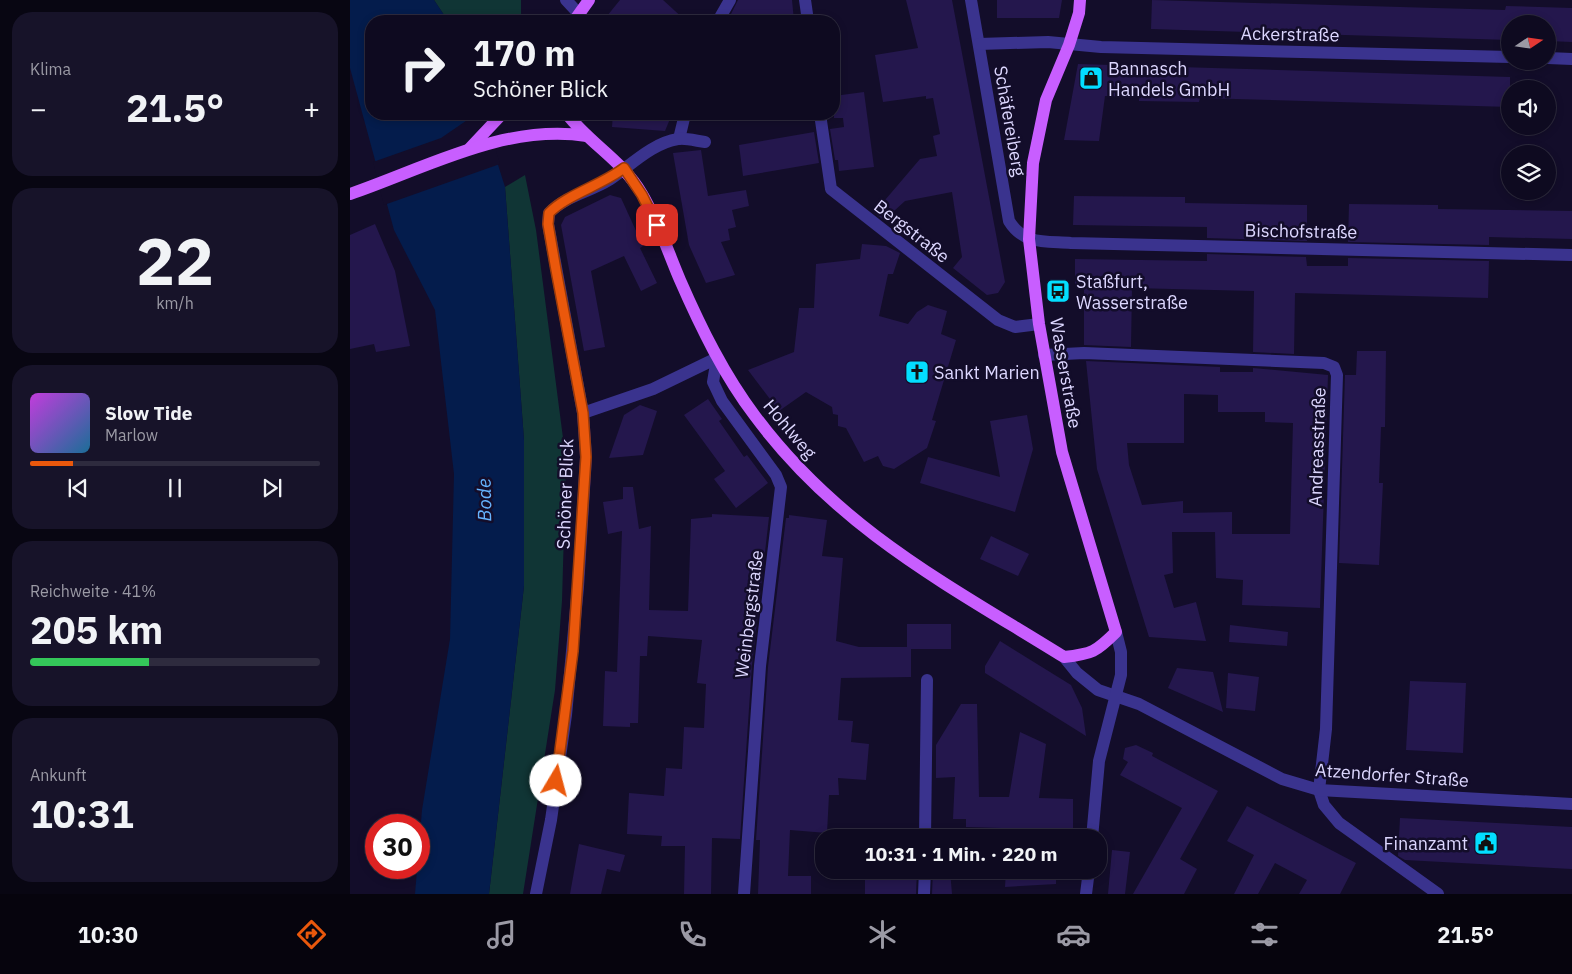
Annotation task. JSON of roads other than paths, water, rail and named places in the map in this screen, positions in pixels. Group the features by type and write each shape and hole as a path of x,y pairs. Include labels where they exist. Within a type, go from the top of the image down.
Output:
{"main road":[{"path":"579,15 589,0"},
{"name":"Wasserstraße","path":"1080,0 1079,13 1069,45 1046,100 1035,154 1030,196 1029,239 1039,324 1062,452 1116,632"},
{"path":"470,148 496,120"},
{"name":"Hohlweg","path":"573,120 587,136 624,168 650,210 691,305 717,358 756,418 792,462 834,504 893,550 1064,657"},
{"path":"352,194 470,148 547,133 587,136"},
{"path":"1064,657 1085,654 1099,649 1116,632"}],"street":[{"path":"566,0 575,15"},
{"path":"721,15 730,0"},
{"path":"805,0 807,15"},
{"name":"Schäfereiberg","path":"971,0 1009,220 1017,233 1029,239"},
{"name":"Ackerstraße","path":"979,44 1048,42 1069,45 1501,57"},
{"path":"1556,58 1572,59"},
{"path":"678,139 683,120"},
{"name":"Bergstraße","path":"821,120 831,189 998,320 1015,327 1039,324"},
{"path":"624,168 660,146 678,139 705,142"},
{"name":"Schöner Blick","path":"536,894 558,772 573,651 586,457 583,413 557,277 548,224 549,213 563,202 602,184 624,168"},
{"name":"Bischofstraße","path":"1029,239 1071,243 1572,255"},
{"name":"Andreasstraße","path":"1044,355 1084,353 1314,362 1334,367 1337,376 1326,729 1319,790"},
{"path":"583,413 653,389 717,358"},
{"name":"Weinbergstraße","path":"717,358 713,382 722,401 776,475 780,487 760,666 744,894"},
{"path":"1093,829 1099,761 1121,675 1121,652 1116,632"},
{"name":"Atzendorfer Straße","path":"1064,657 1078,673 1098,690 1139,704 1282,779 1319,790 1572,804"},
{"path":"925,829 926,680"},
{"path":"1319,790 1324,805 1339,823 1438,894"},
{"path":"924,894 925,879"},
{"path":"1086,894 1087,879"}],"water":[{"name":"Bode","path":"350,0 434,0 444,15 365,15 365,120 484,120 505,187 524,440 524,586 489,894 415,894 416,879 430,879 430,814 422,814 450,639 454,474 435,310 394,230 350,68"}],"place":[{"name":"Bannasch Handels GmbH","path":"1091,78"},
{"name":"Staßfurt, Wasserstraße","path":"1058,291"},
{"name":"Sankt Marien","path":"917,372"},
{"name":"Finanzamt","path":"1486,843"}]}
